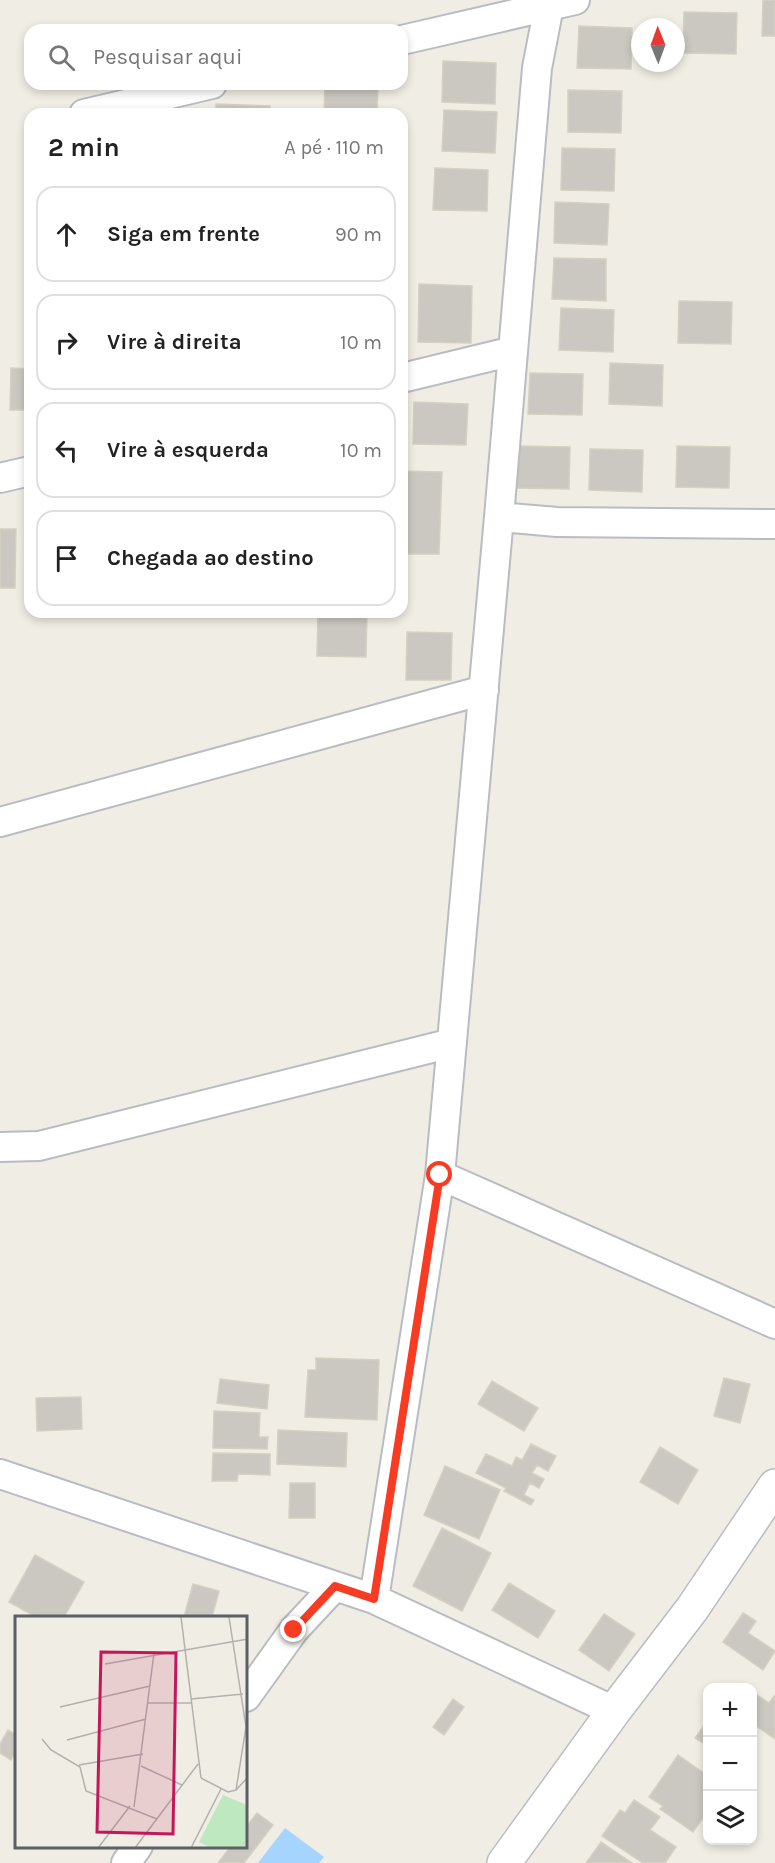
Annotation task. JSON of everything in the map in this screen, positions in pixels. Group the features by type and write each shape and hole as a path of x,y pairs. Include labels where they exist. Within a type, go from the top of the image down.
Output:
{"main road":[{"path":"504,1863 692,1609 775,1486"}],"street":[{"path":"408,39 562,3"},
{"path":"374,1599 440,1175 537,68 562,3"},
{"path":"110,108 186,90"},
{"path":"408,377 513,351"},
{"path":"0,478 24,472"},
{"path":"499,517 557,522 775,524"},
{"path":"0,822 484,690"},
{"path":"0,1147 39,1146 452,1043"},
{"path":"440,1175 775,1324"},
{"path":"0,1474 374,1599 614,1712"},
{"path":"248,1693 294,1630 335,1586"},
{"path":"126,1863 137,1848"}],"water":[{"path":"285,1828 324,1857 319,1863 258,1863"}],"building":[{"path":"763,0 775,0 775,36 762,36"},
{"path":"684,12 737,13 736,54 685,53"},
{"path":"579,26 631,28 631,69 577,68"},
{"path":"443,61 496,63 495,104 442,102"},
{"path":"325,90 378,90 377,108 324,108"},
{"path":"568,90 622,91 621,133 568,132"},
{"path":"216,104 270,106 270,108 216,108"},
{"path":"444,110 497,112 495,153 442,151"},
{"path":"562,148 615,149 614,191 561,190"},
{"path":"435,168 488,170 487,211 433,210"},
{"path":"555,202 609,204 607,245 554,243"},
{"path":"554,258 606,259 606,301 552,299"},
{"path":"419,284 472,286 471,343 418,342"},
{"path":"679,301 732,302 731,344 678,343"},
{"path":"561,308 614,310 613,352 559,350"},
{"path":"610,363 663,365 662,406 609,404"},
{"path":"11,368 24,369 24,410 10,410"},
{"path":"530,373 583,374 582,415 528,414"},
{"path":"414,402 468,404 466,445 413,444"},
{"path":"517,446 570,447 569,489 516,488"},
{"path":"677,446 730,447 729,488 676,487"},
{"path":"590,449 643,450 642,492 589,490"},
{"path":"408,471 442,472 439,554 408,554"},
{"path":"0,529 16,529 15,588 0,588"},
{"path":"318,618 367,618 366,657 317,656"},
{"path":"407,632 452,633 451,680 406,680"},
{"path":"316,1358 379,1360 377,1420 305,1417 308,1370 316,1370"},
{"path":"724,1378 750,1384 740,1423 714,1416"},
{"path":"220,1379 269,1385 267,1409 217,1403"},
{"path":"492,1381 538,1408 524,1431 478,1404"},
{"path":"81,1397 82,1429 37,1431 36,1398"},
{"path":"214,1411 260,1413 259,1437 268,1437 267,1449 213,1448"},
{"path":"278,1430 347,1433 346,1467 277,1464"},
{"path":"531,1444 556,1456 548,1471 537,1465 532,1473 544,1479 539,1488 530,1483 524,1495 534,1500 531,1505 504,1491 506,1488 476,1473 486,1454 512,1466 516,1457 522,1460"},
{"path":"660,1447 698,1470 678,1504 640,1482"},
{"path":"213,1453 270,1454 270,1475 238,1474 237,1481 212,1481"},
{"path":"445,1466 500,1490 479,1539 424,1515"},
{"path":"290,1483 315,1483 315,1518 289,1518"},
{"path":"442,1528 491,1553 462,1611 413,1586"},
{"path":"35,1555 84,1582 65,1616 34,1616 9,1602"},
{"path":"509,1583 555,1611 538,1638 492,1610"},
{"path":"193,1584 219,1591 212,1616 184,1616"},
{"path":"743,1613 756,1621 748,1633 775,1651 763,1670 723,1642"},
{"path":"604,1614 635,1634 609,1671 579,1650"},
{"path":"757,1695 769,1703 775,1695 775,1739 757,1726"},
{"path":"453,1699 464,1707 444,1735 433,1727"},
{"path":"703,1727 703,1743 695,1738"},
{"path":"8,1730 15,1734 15,1757 13,1756 11,1760 0,1753 0,1744"},
{"path":"678,1755 703,1772 703,1818 693,1832 660,1809 663,1806 649,1797"},
{"path":"634,1800 660,1817 650,1830 676,1847 665,1863 643,1863 602,1836 620,1810 625,1813"},
{"path":"257,1813 273,1825 244,1863 218,1863 229,1848 248,1848 248,1824"},
{"path":"601,1842 632,1863 586,1863"}],"route":[{"path":"294,1630 335,1586 374,1599 440,1175"}]}
